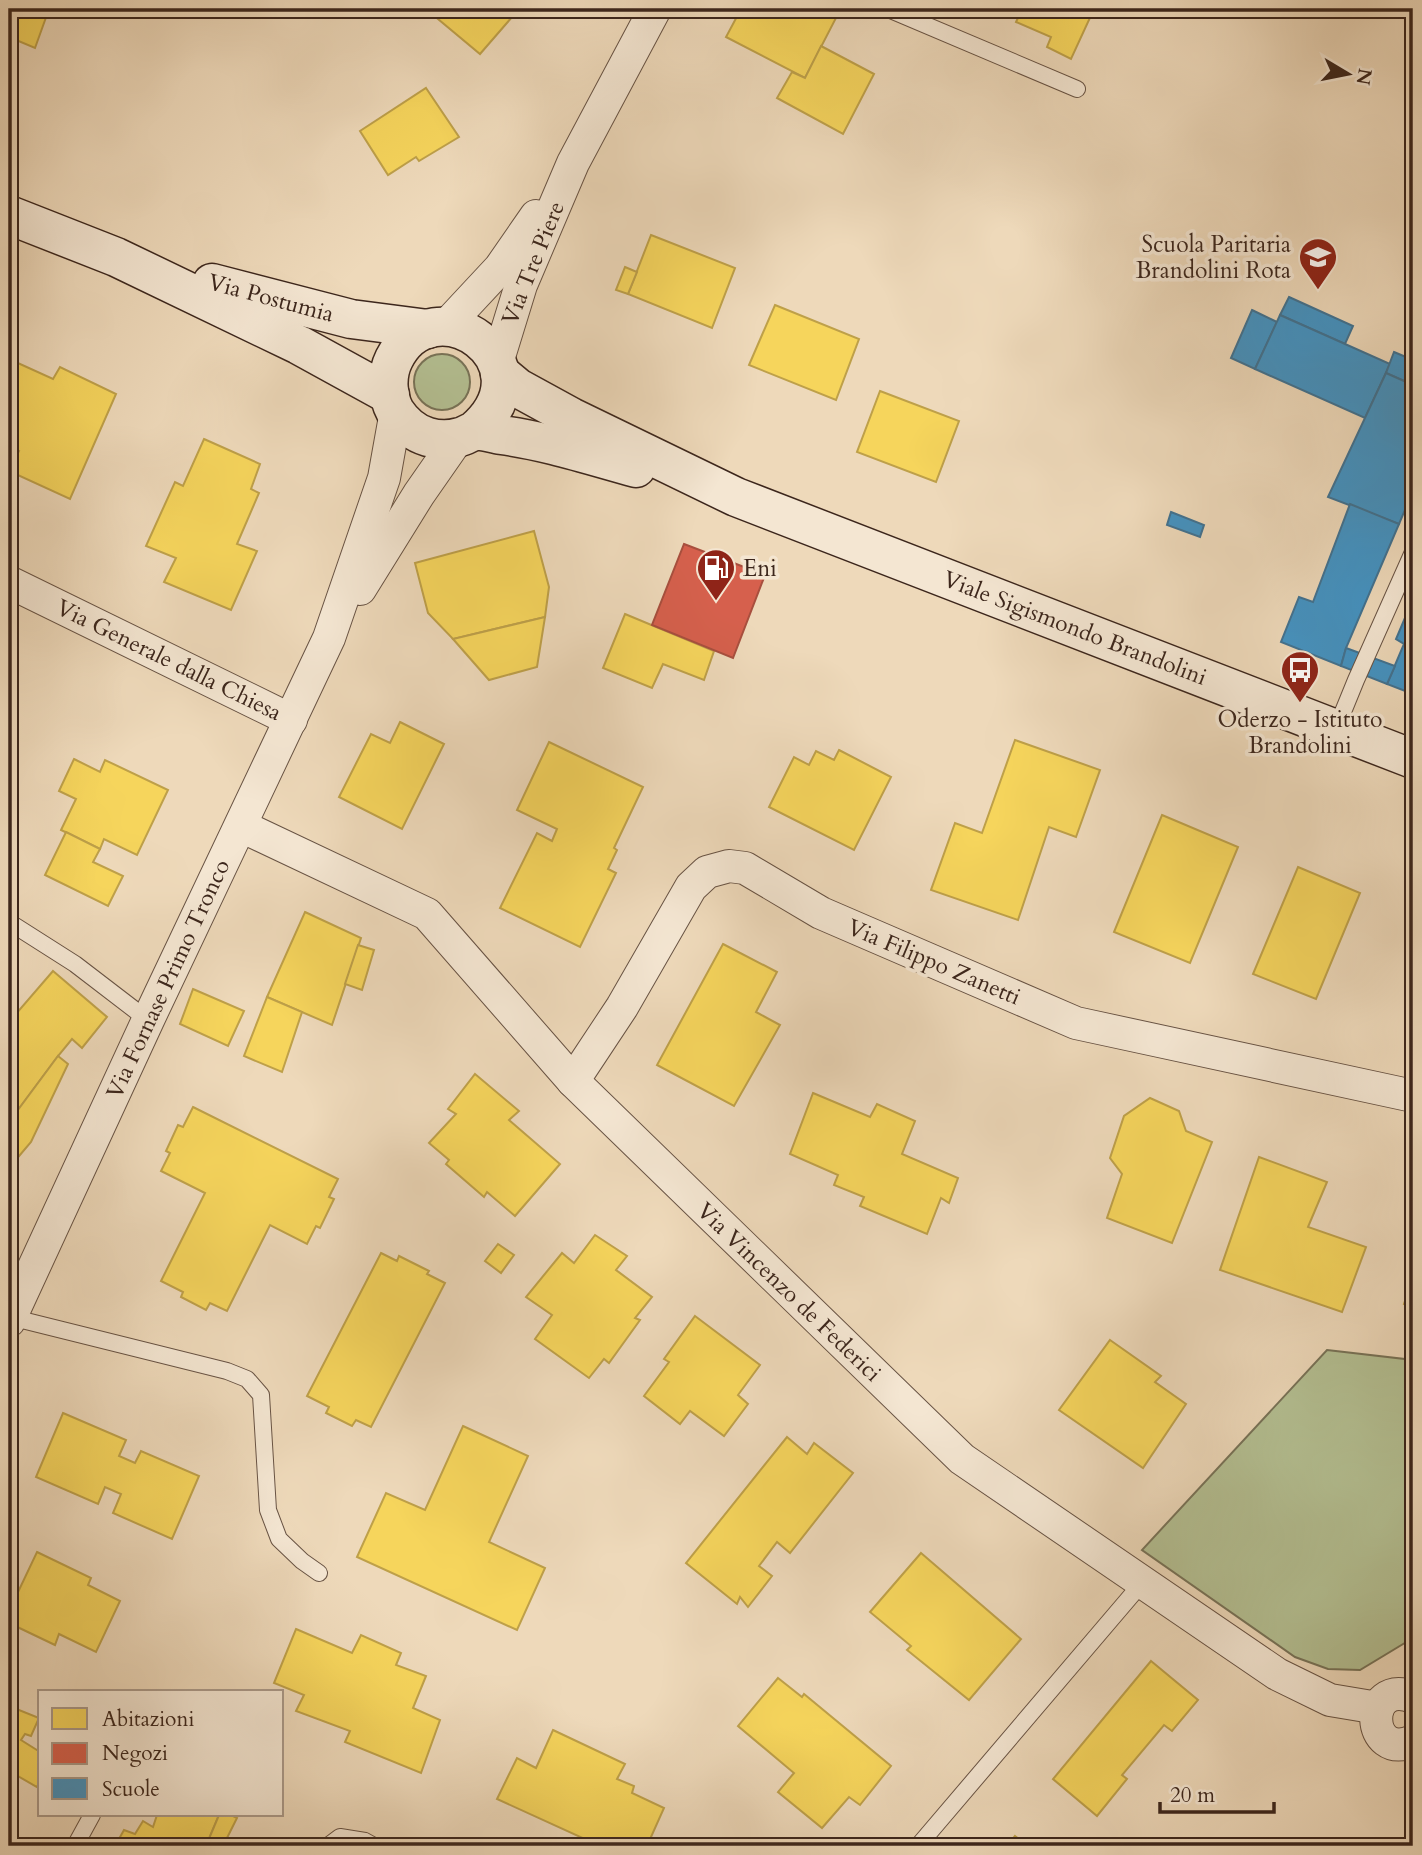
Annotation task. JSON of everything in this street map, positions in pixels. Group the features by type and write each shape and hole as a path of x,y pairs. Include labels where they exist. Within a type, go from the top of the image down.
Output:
{"main road":[{"name":"Via Postumia","path":"9,215 116,257 299,345 393,403"},
{"name":"Via Postumia","path":"116,257 333,315 390,325 437,328"},
{"name":"Viale Sigismondo Brandolini","path":"437,328 462,329 477,337 489,348 498,368 518,388 571,417 736,497 1413,759"},
{"path":"393,403 388,378 392,362 400,348 413,336 437,328"},
{"path":"466,435 487,420 496,406 500,389 498,368"},
{"name":"Viale Sigismondo Brandolini","path":"393,403 404,423 429,438 511,436 559,446 736,497"}],"street":[{"name":"Via Tre Piere","path":"498,368 511,313 573,163 655,9"},
{"name":"Via Tre Piere","path":"437,328 500,268 573,163"},
{"name":"Via Fornase Primo Tronco","path":"10,1319 329,638 384,478 393,403"},
{"name":"Via Fornase Primo Tronco","path":"329,638 419,494 466,435"},
{"name":"Via Generale dalla Chiesa","path":"9,582 291,720"},
{"name":"Via Vincenzo de Federici","path":"241,825 427,914 573,1081 961,1459 1277,1674 1331,1700 1378,1708"},
{"name":"Via Filippo Zanetti","path":"573,1081 622,1007 691,887 707,872 729,866 745,868 821,913 1076,1023 1413,1096"},
{"path":"1413,1696 1397,1694 1383,1702 1376,1716 1376,1725 1385,1740 1402,1745 1413,1741"}],"lane":[{"path":"888,9 1077,89"},
{"path":"1336,729 1413,552"},
{"path":"9,922 75,964 148,1020"},
{"path":"10,1319 227,1371 247,1379 261,1395 268,1510 279,1539 302,1562 319,1573"},
{"path":"918,1846 1142,1583"},
{"path":"75,1846 91,1816"},
{"path":"328,1846 340,1837 365,1841 374,1846"}],"green space":[{"path":"442,354 453,356 462,362 468,371 468,393 462,402 453,408 442,410 431,408 422,402 416,393 414,382 416,371 422,362 431,356"},
{"path":"1327,1350 1413,1360 1413,1638 1360,1670 1328,1669 1295,1657 1142,1550"}],"building: Abitazioni":[{"path":"9,9 49,9 35,48 9,37"},
{"path":"426,9 519,9 480,54"},
{"path":"741,9 824,9 837,16 805,78 726,37"},
{"path":"1022,9 1094,9 1071,59 1047,47 1051,37 1016,22"},
{"path":"1112,9 1133,9 1128,17"},
{"path":"821,46 874,74 843,134 777,98 792,72 805,78"},
{"path":"426,88 459,137 419,161 416,157 388,175 360,131"},
{"path":"651,235 735,268 712,328 628,294"},
{"path":"625,267 637,272 628,294 616,290"},
{"path":"775,305 859,339 836,400 749,365"},
{"path":"9,359 53,379 60,367 116,394 70,499 9,471 19,451 9,446"},
{"path":"880,391 959,421 936,482 857,452"},
{"path":"204,439 260,464 251,489 259,493 237,544 257,551 231,610 164,582 176,558 146,546 175,482 183,486"},
{"path":"534,531 549,587 545,617 453,639 428,613 415,563"},
{"path":"625,614 714,651 704,680 663,664 652,688 603,668"},
{"path":"545,617 537,667 489,680 453,639"},
{"path":"400,722 444,744 402,829 339,797 371,734 390,743"},
{"path":"1015,740 1100,770 1076,837 1049,827 1018,920 931,890 955,823 982,833"},
{"path":"549,742 643,787 614,848 617,850 608,869 616,873 580,947 500,908 537,833 552,841 557,829 517,810"},
{"path":"839,750 891,777 854,850 769,807 794,757 809,765 816,751 834,760"},
{"path":"74,759 100,772 105,760 168,790 137,855 104,839 100,849 61,830 76,799 59,791"},
{"path":"1162,815 1238,847 1190,963 1114,932"},
{"path":"66,832 100,849 93,862 123,876 108,906 45,875"},
{"path":"1298,867 1360,893 1316,999 1253,974"},
{"path":"305,912 361,938 332,1025 267,997"},
{"path":"723,944 777,972 756,1012 780,1025 734,1106 657,1065"},
{"path":"358,945 374,950 362,990 345,984"},
{"path":"53,971 107,1017 82,1048 72,1039 9,1122 9,1022"},
{"path":"193,989 244,1011 228,1046 180,1024"},
{"path":"267,997 302,1012 282,1072 244,1056"},
{"path":"58,1056 68,1064 31,1142 9,1168 9,1122"},
{"path":"475,1074 519,1111 509,1120 560,1164 515,1216 487,1192 484,1197 446,1164 449,1160 429,1143 456,1114 448,1109"},
{"path":"813,1093 870,1117 877,1104 915,1121 902,1154 958,1178 949,1203 941,1198 927,1234 860,1206 864,1197 834,1185 838,1175 790,1154"},
{"path":"1150,1098 1179,1111 1186,1131 1212,1142 1172,1243 1107,1218 1122,1174 1110,1158 1124,1116"},
{"path":"193,1107 338,1179 329,1197 334,1199 320,1228 316,1226 307,1244 270,1225 227,1311 210,1303 206,1310 181,1297 183,1292 161,1281 205,1193 161,1171 170,1153 166,1151 178,1125 183,1127"},
{"path":"1259,1157 1327,1182 1308,1227 1366,1247 1342,1312 1220,1270"},
{"path":"595,1235 627,1256 616,1270 652,1297 635,1318 640,1320 609,1363 604,1359 589,1378 535,1339 552,1315 526,1297 562,1253 574,1263"},
{"path":"498,1244 514,1255 501,1273 485,1261"},
{"path":"381,1253 397,1261 399,1256 429,1271 427,1274 445,1283 371,1427 356,1420 352,1426 326,1413 329,1407 307,1396"},
{"path":"1413,1275 1413,1307 1404,1304"},
{"path":"695,1316 760,1365 738,1395 748,1404 724,1436 690,1411 680,1424 644,1396 669,1362 664,1359"},
{"path":"1110,1340 1161,1376 1155,1382 1186,1404 1143,1468 1059,1410"},
{"path":"63,1413 126,1440 119,1456 135,1463 141,1451 199,1476 172,1539 113,1513 121,1494 105,1487 98,1504 36,1477"},
{"path":"463,1426 528,1456 489,1542 545,1568 517,1630 357,1557 386,1493 425,1510"},
{"path":"787,1437 807,1454 814,1443 853,1473 790,1553 777,1542 759,1566 772,1576 748,1607 740,1597 737,1604 686,1563"},
{"path":"37,1552 91,1578 88,1585 120,1601 96,1652 59,1634 55,1645 9,1623 9,1611"},
{"path":"921,1553 1021,1639 969,1700 907,1650 911,1646 870,1612"},
{"path":"296,1629 352,1653 361,1635 401,1653 396,1665 426,1676 413,1708 440,1720 421,1773 345,1742 350,1731 296,1711 304,1695 274,1683"},
{"path":"1151,1661 1198,1700 1172,1731 1164,1725 1122,1775 1127,1779 1097,1816 1053,1779"},
{"path":"778,1678 802,1697 804,1694 891,1766 860,1805 849,1797 822,1828 778,1792 794,1773 738,1726"},
{"path":"9,1706 38,1718 31,1736 25,1734 21,1740 38,1751 37,1787 9,1771"},
{"path":"553,1730 625,1764 617,1779 634,1786 632,1793 664,1808 647,1846 600,1846 497,1799 517,1758 536,1768"},
{"path":"157,1816 219,1816 206,1846 115,1846 124,1830 135,1834 143,1821 153,1827"},
{"path":"219,1816 237,1818 223,1846 208,1841"},
{"path":"1015,1836 1028,1846 1007,1846"}],"building: Negozi":[{"path":"684,544 765,575 733,658 652,625"}],"building: Scuole":[{"path":"1409,114 1413,114 1413,133 1409,133"},
{"path":"1289,297 1353,326 1345,344 1280,315"},
{"path":"1252,310 1277,322 1255,369 1231,358"},
{"path":"1280,315 1390,364 1365,418 1255,369"},
{"path":"1394,352 1413,360 1413,385 1386,373"},
{"path":"1386,373 1413,385 1413,491 1399,524 1328,497"},
{"path":"1350,504 1399,524 1346,648 1341,666 1281,642 1299,597 1313,602"},
{"path":"1171,512 1204,525 1200,537 1167,525"},
{"path":"1413,599 1413,694 1387,684 1404,644 1396,639"},
{"path":"1346,648 1395,666 1387,684 1341,666"}],"place":[{"name":"Scuola Paritaria Brandolini Rota","path":"1318,291"},
{"name":"Eni","path":"716,602"},
{"name":"Oderzo - Istituto Brandolini","path":"1300,704"}]}
